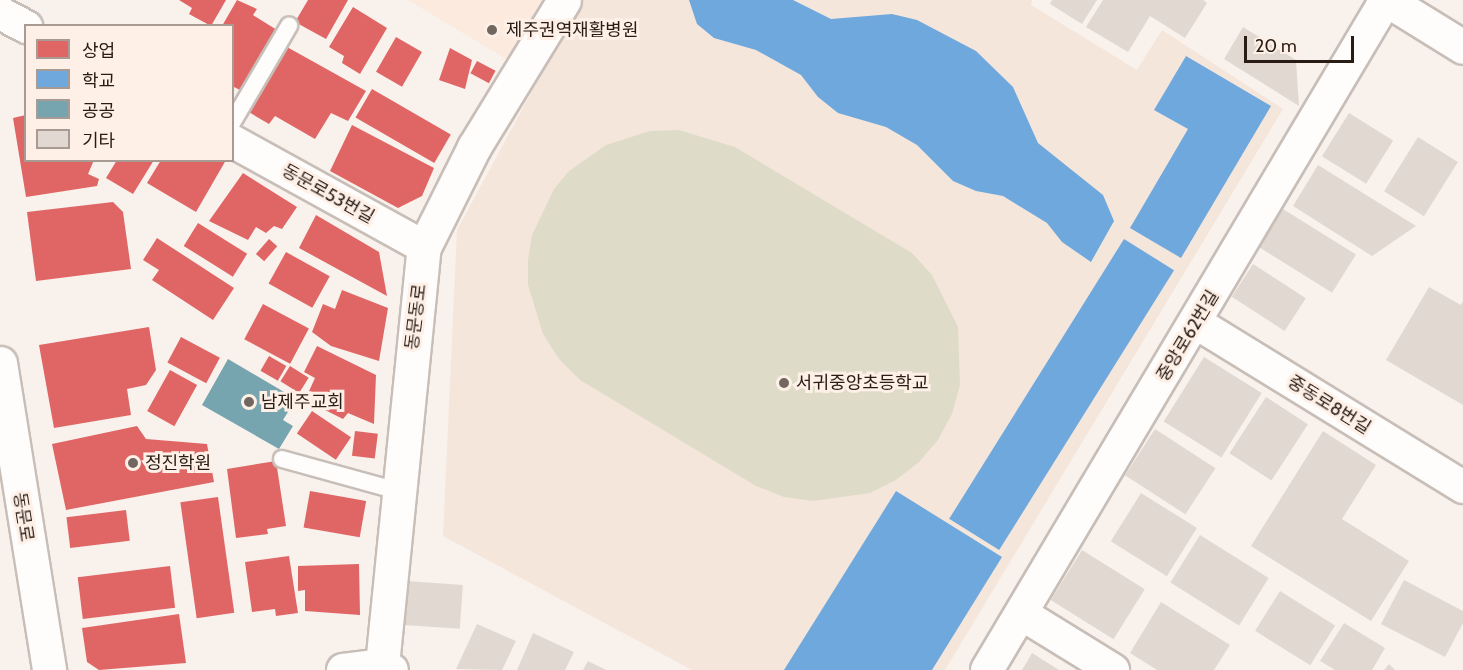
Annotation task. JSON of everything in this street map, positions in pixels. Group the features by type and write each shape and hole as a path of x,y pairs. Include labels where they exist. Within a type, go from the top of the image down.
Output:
{"street":[{"name":"동문동로","path":"386,668 398,491 424,247 474,147 564,0"},
{"path":"1387,0 1463,47"},
{"name":"중앙로62번길","path":"987,670 1387,0"},
{"path":"0,13 24,26"},
{"name":"동문로53번길","path":"234,142 424,247"},
{"name":"중동로8번길","path":"1195,322 1463,487"},
{"name":"동문로","path":"0,363 49,670"},
{"path":"1022,614 1113,670"},
{"path":"343,670 386,668"}],"lane":[{"path":"234,120 289,26"},
{"path":"282,459 398,491"}],"shaded area":[{"name":"제주권역재활병원","path":"408,0 542,0 508,60"},
{"name":"서귀중앙초등학교","path":"581,0 1032,0 1031,5 1137,70 1162,30 1283,109 945,670 692,670 443,536 457,230"},
{"path":"679,130 735,147 912,253 932,275 958,327 960,385 952,414 938,440 919,462 896,480 870,493 813,501 784,497 756,486 580,380 559,359 543,334 528,285 528,260 532,235 554,189 569,171 606,145 650,131"}],"building: 상업":[{"path":"179,0 226,0 212,24 207,24 189,14 192,8"},
{"path":"237,0 257,9 253,15 277,30 240,90 234,87 234,24 223,24"},
{"path":"308,0 348,0 326,39 295,22"},
{"path":"353,7 387,28 360,74 342,63 344,56 329,47"},
{"path":"396,37 422,52 402,87 376,72"},
{"path":"287,47 366,91 348,121 331,113 315,139 275,116 269,124 247,111"},
{"path":"450,48 472,60 465,89 439,80"},
{"path":"477,61 496,71 489,83 470,73"},
{"path":"372,89 451,134 434,163 356,118"},
{"path":"24,115 24,162 93,162 88,174 99,179 97,186 26,197 13,118"},
{"path":"352,125 434,168 422,196 398,208 330,171"},
{"path":"116,162 153,162 133,194 106,178"},
{"path":"160,162 225,162 196,212 147,183"},
{"path":"243,173 297,207 282,229 274,226 266,233 256,227 248,240 209,221"},
{"path":"113,202 123,212 131,269 36,281 27,212"},
{"path":"316,215 379,252 387,296 299,248"},
{"path":"198,223 247,254 233,277 184,246"},
{"path":"157,238 234,288 213,320 152,280 159,270 143,260"},
{"path":"269,239 277,246 264,261 256,254"},
{"path":"286,252 330,276 312,308 269,283"},
{"path":"342,290 388,308 379,361 331,346 312,332 323,304 335,309"},
{"path":"263,304 309,328 290,364 244,339"},
{"path":"149,327 156,370 146,385 127,389 131,415 54,428 39,345"},
{"path":"181,337 220,358 206,383 167,363"},
{"path":"317,346 376,375 374,424 348,413 343,419 305,400 315,378 304,372"},
{"path":"269,356 286,366 278,381 260,371"},
{"path":"290,366 309,378 299,393 280,381"},
{"path":"170,370 197,385 174,426 147,411"},
{"path":"312,411 351,437 336,460 297,433"},
{"name":"정진학원","path":"137,426 146,439 207,444 214,482 66,510 52,444"},
{"path":"355,431 378,434 375,459 352,456"},
{"path":"276,461 286,526 267,529 268,534 236,538 227,469"},
{"path":"310,491 366,501 360,537 304,527"},
{"path":"218,497 234,613 197,618 180,502"},
{"path":"126,510 130,541 70,548 66,517"},
{"path":"289,556 298,613 276,616 275,609 252,612 245,562"},
{"path":"359,564 360,615 305,611 305,590 298,591 298,566"},
{"path":"170,566 175,608 83,619 78,577"},
{"path":"179,614 186,663 99,670 87,662 82,628"}],"building: 학교":[{"path":"689,0 793,0 831,19 892,14 917,20 976,51 1013,87 1038,143 1103,195 1114,221 1091,262 1062,242 1047,223 1003,196 976,191 953,181 917,145 886,127 838,113 818,97 801,75 756,50 714,38 697,24"},
{"path":"1186,56 1271,106 1181,258 1130,228 1188,129 1154,110"},
{"path":"1124,239 1174,270 999,550 949,519"},
{"path":"896,491 1002,557 932,670 784,670"}],"building: 공공":[{"name":"남제주교회","path":"228,359 296,399 283,420 293,426 279,449 202,405"}],"building: 기타":[{"path":"1052,0 1097,0 1082,24 1050,4"},
{"path":"1103,0 1203,0 1207,3 1185,38 1150,16 1128,52 1086,27"},
{"path":"1243,27 1296,60 1299,106 1224,59"},
{"path":"1349,113 1393,141 1366,184 1322,156"},
{"path":"1418,137 1458,162 1424,216 1384,191"},
{"path":"1318,165 1416,226 1372,256 1293,206"},
{"path":"1283,209 1356,255 1332,293 1259,247"},
{"path":"1253,264 1306,298 1285,331 1232,297"},
{"path":"1429,287 1461,305 1463,301 1463,405 1386,360"},
{"path":"1204,357 1262,393 1221,457 1164,421"},
{"path":"1266,397 1308,424 1271,480 1230,453"},
{"path":"1155,429 1215,468 1185,514 1125,475"},
{"path":"1323,431 1376,465 1342,519 1409,561 1371,621 1251,546"},
{"path":"1141,493 1197,528 1167,576 1111,541"},
{"path":"1200,535 1269,578 1239,625 1170,582"},
{"path":"1082,550 1145,589 1113,639 1051,600"},
{"path":"1404,580 1463,611 1463,623 1445,657 1381,624"},
{"path":"407,581 463,585 460,629 404,625"},
{"path":"1280,591 1335,625 1310,665 1255,631"},
{"path":"1161,602 1230,645 1214,670 1157,670 1130,653"},
{"path":"1344,623 1385,648 1372,670 1335,670 1320,661"},
{"path":"477,624 516,641 502,670 456,669"},
{"path":"533,633 574,652 565,670 517,670"},
{"path":"1032,653 1059,670 1022,670"},
{"path":"588,661 606,670 583,670"},
{"path":"1389,664 1395,670 1384,670"}],"place":[{"name":"제주권역재활병원","path":"492,30"},
{"name":"서귀중앙초등학교","path":"784,383"},
{"name":"남제주교회","path":"249,402"},
{"name":"정진학원","path":"133,463"}]}
